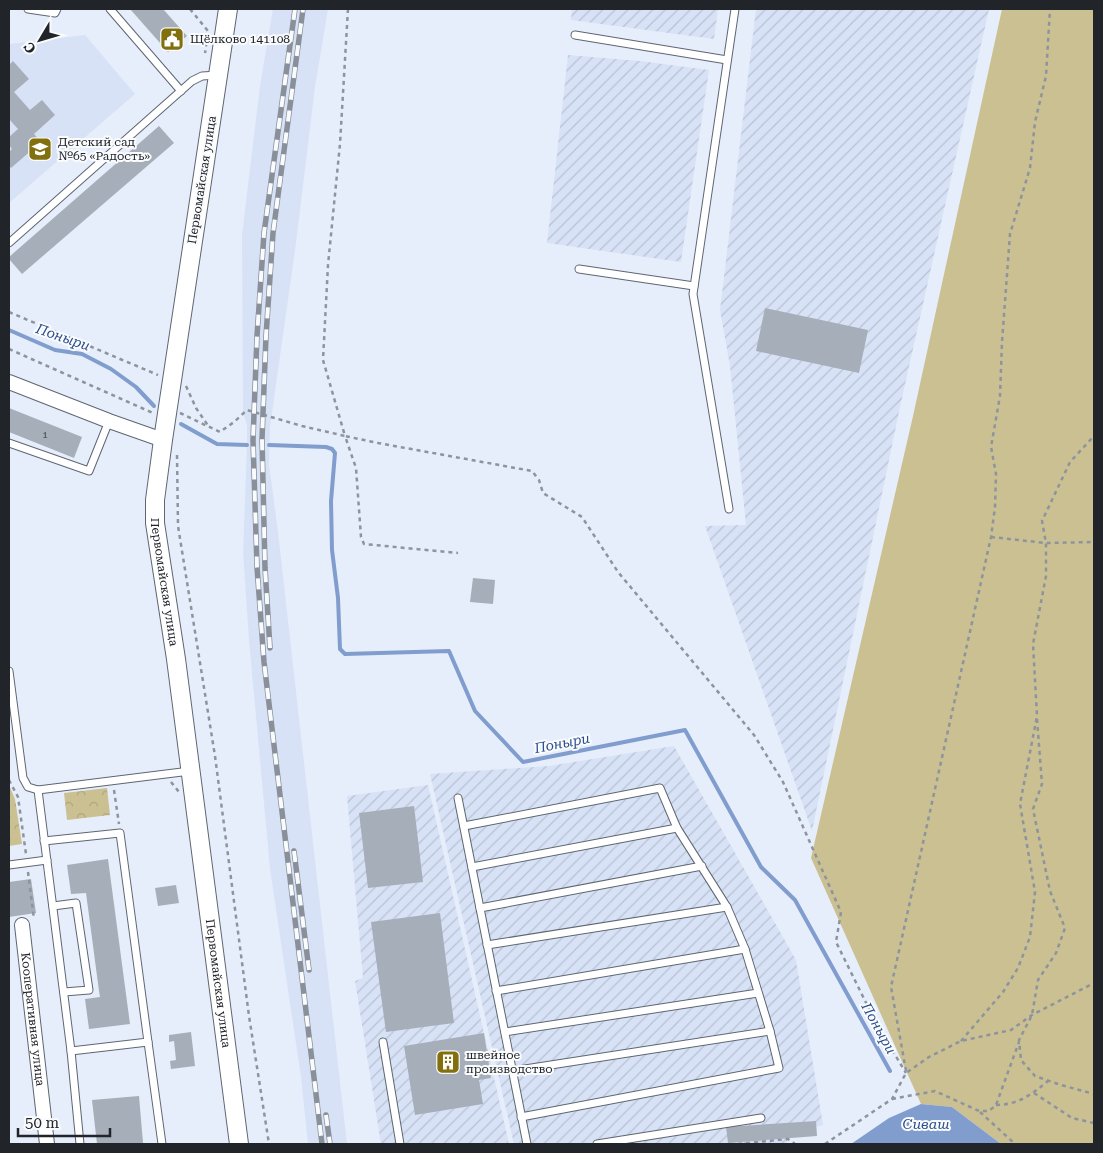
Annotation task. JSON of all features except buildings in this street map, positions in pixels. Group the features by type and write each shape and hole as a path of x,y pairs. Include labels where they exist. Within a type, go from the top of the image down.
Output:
{"street":[{"name":"Первомайская улица","path":"225,12 218,76 163,440 155,500 155,523 176,659 239,1144"},
{"path":"9,382 163,440"},
{"name":"Кооперативная улица","path":"28,924 46,1144"}],"lane":[{"path":"28,9 56,12 57,9"},
{"path":"110,9 181,91"},
{"path":"729,509 693,294 735,9"},
{"path":"575,35 728,60"},
{"path":"9,243 192,81 202,76 218,76"},
{"path":"578,270 694,286"},
{"path":"9,442 89,471 109,421"},
{"path":"9,671 23,778 28,787 38,790 190,771"},
{"path":"464,826 660,788 677,828 727,907 745,949 770,1031 779,1068 522,1117"},
{"path":"38,790 64,992 80,1144"},
{"path":"458,798 527,1144"},
{"path":"472,867 677,828"},
{"path":"44,841 120,833 162,1144"},
{"path":"9,865 47,860"},
{"path":"480,908 702,866"},
{"path":"53,906 76,903 89,990 64,992"},
{"path":"487,945 727,907"},
{"path":"496,991 745,949"},
{"path":"505,1032 758,993"},
{"path":"512,1070 770,1031"},
{"path":"71,1051 148,1042"},
{"path":"383,1042 400,1144"},
{"path":"597,1144 761,1118"}],"path":[{"path":"348,9 340,144 328,264 322,360 356,468 361,537 364,544 458,553"},
{"path":"906,1073 891,987 991,538 995,507 996,474 991,447 1000,396 1010,234 1030,168 1035,122 1046,76 1050,9"},
{"path":"9,312 160,376"},
{"path":"9,349 157,414"},
{"path":"182,388 183,380 196,408 209,427"},
{"path":"180,404 179,413 220,432 247,410 345,436 532,471 539,480 544,493 582,517 618,572 754,735 783,782 841,912 836,942 877,1025 906,1073"},
{"path":"979,1111 989,1111 996,1105 1020,1040 1032,1015 1038,980 1056,953 1065,928 1050,891 1033,809 1042,784 1033,644 1046,576 1046,543 1042,521 1070,462 1094,436"},
{"path":"177,450 178,526 215,756 249,1016 269,1144"},
{"path":"991,538 1046,543 1094,542"},
{"path":"961,1041 1003,992 1018,968 1030,937 1035,892 1020,804 1037,716"},
{"path":"9,780 18,797 27,862 28,924"},
{"path":"113,780 120,833"},
{"path":"892,1099 906,1073 929,1057 961,1041 1010,1030 1032,1015 1094,983"},
{"path":"1020,1040 1021,1060 1034,1076 1094,1094"},
{"path":"996,1105 1009,1105 1034,1093 1048,1081"},
{"path":"824,1144 892,1099 934,1091 979,1111 1015,1144"},
{"path":"1034,1093 1072,1118 1094,1123"},
{"path":"738,1144 788,1139 795,1144"}],"shaded area":[{"path":"273,9 328,9 315,87 296,243 270,427 269,464 347,1144 308,1144 301,1077 270,869 243,553 247,425 243,413 242,235 260,86"},
{"path":"572,9 718,9 714,39 571,20"},
{"path":"756,9 989,9 900,407 812,831 705,526 746,525 730,366 720,310"},
{"name":"Детский сад №65 «Радость»","path":"85,35 135,94 9,203 9,44"},
{"path":"568,55 640,61 709,70 681,262 547,243"},
{"path":"674,746 796,960 823,1125 787,1134 787,1144 514,1144 430,774 549,766"},
{"path":"428,785 509,1144 381,1144 355,981 363,978 347,796"}],"green space":[{"path":"1002,9 1094,9 1094,1144 1001,1144 952,1107 921,1104 811,858 913,416"},
{"path":"9,785 15,799 22,844 9,846"},
{"path":"107,788 110,815 67,820 64,793"}],"water":[{"name":"Сиваш","path":"921,1104 952,1107 1001,1144 851,1144 889,1118"}],"waterway":[{"name":"Поныри","path":"9,330 55,350 82,354 111,369 136,387 154,406"},
{"name":"Поныри","path":"181,424 217,444 247,445"},
{"name":"Поныри","path":"269,445 326,447 332,449 335,453 331,501 332,550 338,598 340,649 345,654 449,651 475,711 523,762 685,730 761,867 795,900 890,1071"}],"railway":[{"path":"295,9 264,233 257,336 253,440 257,567 264,662 322,1144"},
{"path":"270,648 265,568 262,439 266,336 273,233 303,9"},
{"path":"294,851 309,970"},
{"path":"326,1115 330,1144"}],"place":[{"name":"Щёлково 141108","path":"172,39"},
{"name":"Детский сад №65 «Радость»","path":"40,149"},
{"name":"швейное производство","path":"448,1062"}]}
